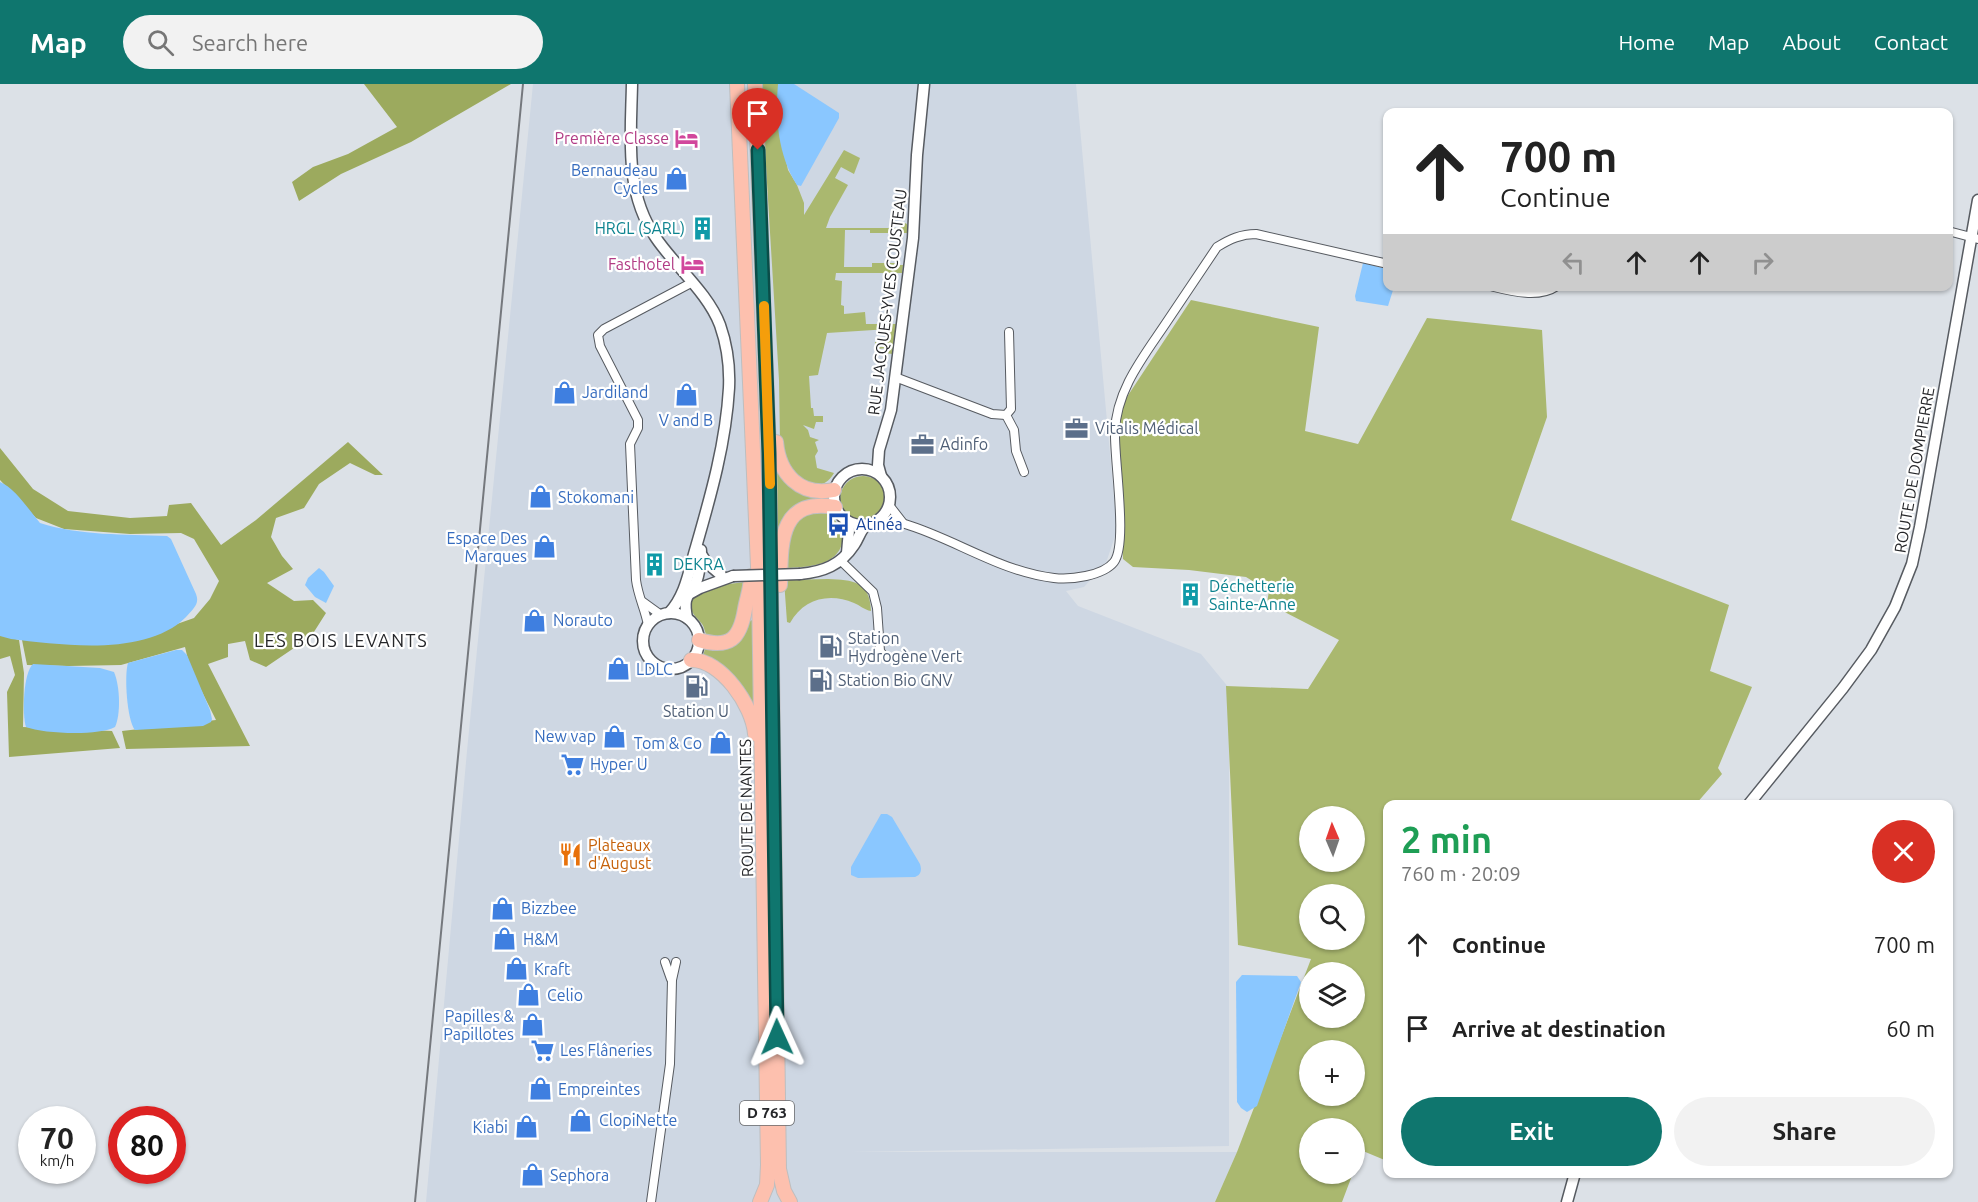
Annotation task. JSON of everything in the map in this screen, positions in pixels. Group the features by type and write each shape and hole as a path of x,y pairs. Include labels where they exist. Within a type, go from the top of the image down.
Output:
{"highway":[{"name":"ROUTE DE NANTES","path":"737,84 758,554 768,1171 767,1185 760,1202"},
{"name":"ROUTE DE NANTES","path":"754,84 768,395 779,1169 784,1191 790,1202"},
{"path":"768,395 775,408 778,459 788,475 799,485 813,491 834,490"},
{"path":"774,744 782,718 781,540 789,523 801,509 819,504 835,507"},
{"path":"699,640 725,644 739,632 751,590 752,565 758,554"},
{"path":"691,660 707,662 717,669 748,707 754,723 756,764 762,784"}],"street":[{"path":"632,84 631,152 634,192 655,237 705,298 719,323 726,343 729,364 729,387 719,461 685,587 680,602 648,625"},
{"name":"RUE JACQUES-YVES COUSTEAU","path":"881,476 878,465 879,450 890,415 914,238 917,155 924,84"},
{"name":"ROUTE DE DOMPIERRE","path":"1752,800 1858,669 1896,607 1916,547 1955,320 1976,238 1978,200"},
{"path":"1953,232 1976,238"},
{"path":"878,520 903,523 998,562 1034,574 1070,578 1088,576 1101,571 1113,564 1120,536 1115,433 1116,412 1121,397 1136,368 1217,247 1231,238 1256,234 1383,263"},
{"path":"691,283 604,329 598,335 600,346 638,420 638,428 630,444 636,580 648,625 643,640 644,653 650,661 667,669 685,666 697,652 699,640 697,631 687,618 686,601 689,590 694,586 696,580 701,554 702,529"},
{"path":"1516,291 1531,294 1544,291"},
{"path":"1006,416 1011,409 1009,332"},
{"path":"895,377 992,414 1006,416"},
{"path":"1006,416 1014,430 1016,451 1024,472"},
{"name":"RUE JACQUES-YVES COUSTEAU","path":"863,469 879,450"},
{"path":"844,557 849,530 846,520 835,507 834,490 838,481 845,474 854,470 873,471 881,476 889,489 889,505 885,514 866,525 846,520"},
{"path":"889,505 903,523"},
{"path":"685,587 696,580 727,576 815,573 829,568 844,557 866,525"},
{"path":"701,554 706,562 727,576"},
{"path":"844,557 873,592 877,608 880,651 884,657"},
{"path":"686,601 700,588 727,576"},
{"path":"643,602 665,614 687,618"},
{"path":"665,962 672,980"},
{"path":"651,1202 670,1064 672,980 676,962"},
{"path":"1567,1202 1574,1178"}],"shaded area":[{"path":"533,84 1076,84 1117,530 1106,563 1084,587 1066,591 1078,606 1201,654 1229,688 1229,1146 851,1152 1237,1152 1215,1202 426,1202 467,751"}],"green space":[{"path":"364,84 511,84 411,142 341,174 299,201 292,182 313,167 348,154 397,127"},
{"path":"761,84 778,84 778,121 788,170 804,203 804,215 844,150 860,158 854,174 841,167 835,178 848,185 826,228 900,228 905,223 907,224 907,233 845,230 844,267 872,267 872,263 900,263 903,265 902,273 836,273 835,280 842,281 841,305 844,306 844,314 865,312 866,324 896,324 892,354 886,353 886,348 878,349 878,354 876,354 875,342 878,347 887,347 889,329 827,333 818,375 809,376 811,408 813,408 814,416 823,416 823,422 816,422 814,429 803,425 810,437 819,440 815,442 818,451 815,456 817,468 834,473 829,480 818,485 807,482 788,471 780,443 779,380"},
{"path":"1191,300 1319,327 1305,431 1358,444 1427,318 1542,330 1547,417 1511,520 1729,605 1710,671 1752,687 1718,768 1722,774 1699,800 1383,800 1383,1159 1365,1152 1365,1118 1299,1118 1299,1184 1349,1184 1342,1202 1215,1202 1237,1152 1299,990 1299,1028 1365,1028 1365,962 1310,962 1311,959 1238,945 1226,686 1308,689 1339,640 1267,603 1269,591 1246,577 1189,570 1133,567 1123,559 1117,412"},
{"path":"348,442 383,475 375,475 350,463 319,484 304,508 276,518 271,537 293,569 267,583 294,601 313,600 326,613 305,646 294,648 266,667 250,660 245,641 228,644 228,657 208,664 250,746 126,749 122,731 216,720 190,668 185,647 121,665 27,665 22,640 123,643 194,618 210,599 219,581 194,539 181,533 130,534 64,529 36,518 0,480 0,448 33,489 68,511 130,518 167,516 169,505 191,503 221,545 256,520"},
{"path":"777,465 824,494 824,501 805,504 777,557 775,480"},
{"path":"863,476 879,483 886,499 879,515 863,522 847,515 840,499 847,483"},
{"path":"825,509 843,530 839,551 825,562 805,567 783,568 784,553 796,517"},
{"path":"784,580 845,580 864,588 870,601 871,611 845,600 826,598 809,603 795,615 790,623 787,622"},
{"path":"748,582 747,604 726,639 708,637 691,608 696,595 713,587"},
{"path":"754,620 755,705 748,701 703,656 705,649 722,650 733,645 748,621"},
{"path":"0,635 19,640 24,673 23,727 112,731 120,748 9,757 7,692 15,675 10,656 0,659"}],"water":[{"path":"778,84 794,84 839,113 839,118 801,186 797,185 791,174 779,136"},
{"path":"1363,263 1383,268 1383,291 1393,291 1388,306 1356,301 1355,296"},
{"path":"0,482 16,494 40,523 87,532 167,536 171,539 196,594 195,606 186,617 169,630 149,638 126,643 54,644 0,636"},
{"path":"319,568 334,586 326,603 315,597 305,585 308,578"},
{"path":"182,650 187,655 210,710 211,722 203,726 135,730 127,698 128,663"},
{"path":"33,664 100,668 114,672 119,700 115,727 97,732 71,733 26,727 24,694 27,676"},
{"path":"881,814 892,817 920,864 919,875 915,877 858,878 851,875 851,867"},
{"path":"1242,975 1297,976 1299,979 1299,988 1257,1106 1247,1112 1237,1102 1236,982"}],"railway":[{"path":"415,1202 523,84"}],"slow traffic":[{"path":"764,306 770,484"}],"place":[{"name":"Première Classe","path":"687,138"},
{"name":"Bernaudeau Cycles","path":"676,179"},
{"name":"HRGL (SARL)","path":"703,228"},
{"name":"Fasthotel","path":"693,264"},
{"name":"Jardiland","path":"564,392"},
{"name":"V and B","path":"686,395"},
{"name":"Vitalis Médical","path":"1077,428"},
{"name":"Adinfo","path":"922,444"},
{"name":"Stokomani","path":"540,497"},
{"name":"Atinéa","path":"838,524"},
{"name":"Espace Des Marques","path":"545,547"},
{"name":"DEKRA","path":"655,564"},
{"name":"Déchetterie Sainte-Anne","path":"1191,595"},
{"name":"Norauto","path":"535,620"},
{"name":"Station Hydrogène Vert","path":"830,647"},
{"name":"LDLC","path":"618,669"},
{"name":"Station Bio GNV","path":"820,680"},
{"name":"Station U","path":"696,686"},
{"name":"New vap","path":"614,736"},
{"name":"Tom & Co","path":"720,743"},
{"name":"Hyper U","path":"572,764"},
{"name":"Plateaux d'August","path":"570,854"},
{"name":"Bizzbee","path":"503,908"},
{"name":"H&M","path":"505,939"},
{"name":"Kraft","path":"516,969"},
{"name":"Celio","path":"529,995"},
{"name":"Papilles & Papillotes","path":"532,1025"},
{"name":"Les Flâneries","path":"542,1050"},
{"name":"Empreintes","path":"540,1089"},
{"name":"ClopiNette","path":"581,1120"},
{"name":"Kiabi","path":"526,1127"},
{"name":"Sephora","path":"532,1175"}],"district":[{"name":"LES BOIS LEVANTS","path":"341,641"}],"route":[{"path":"758,150 768,383 777,1037"}]}
